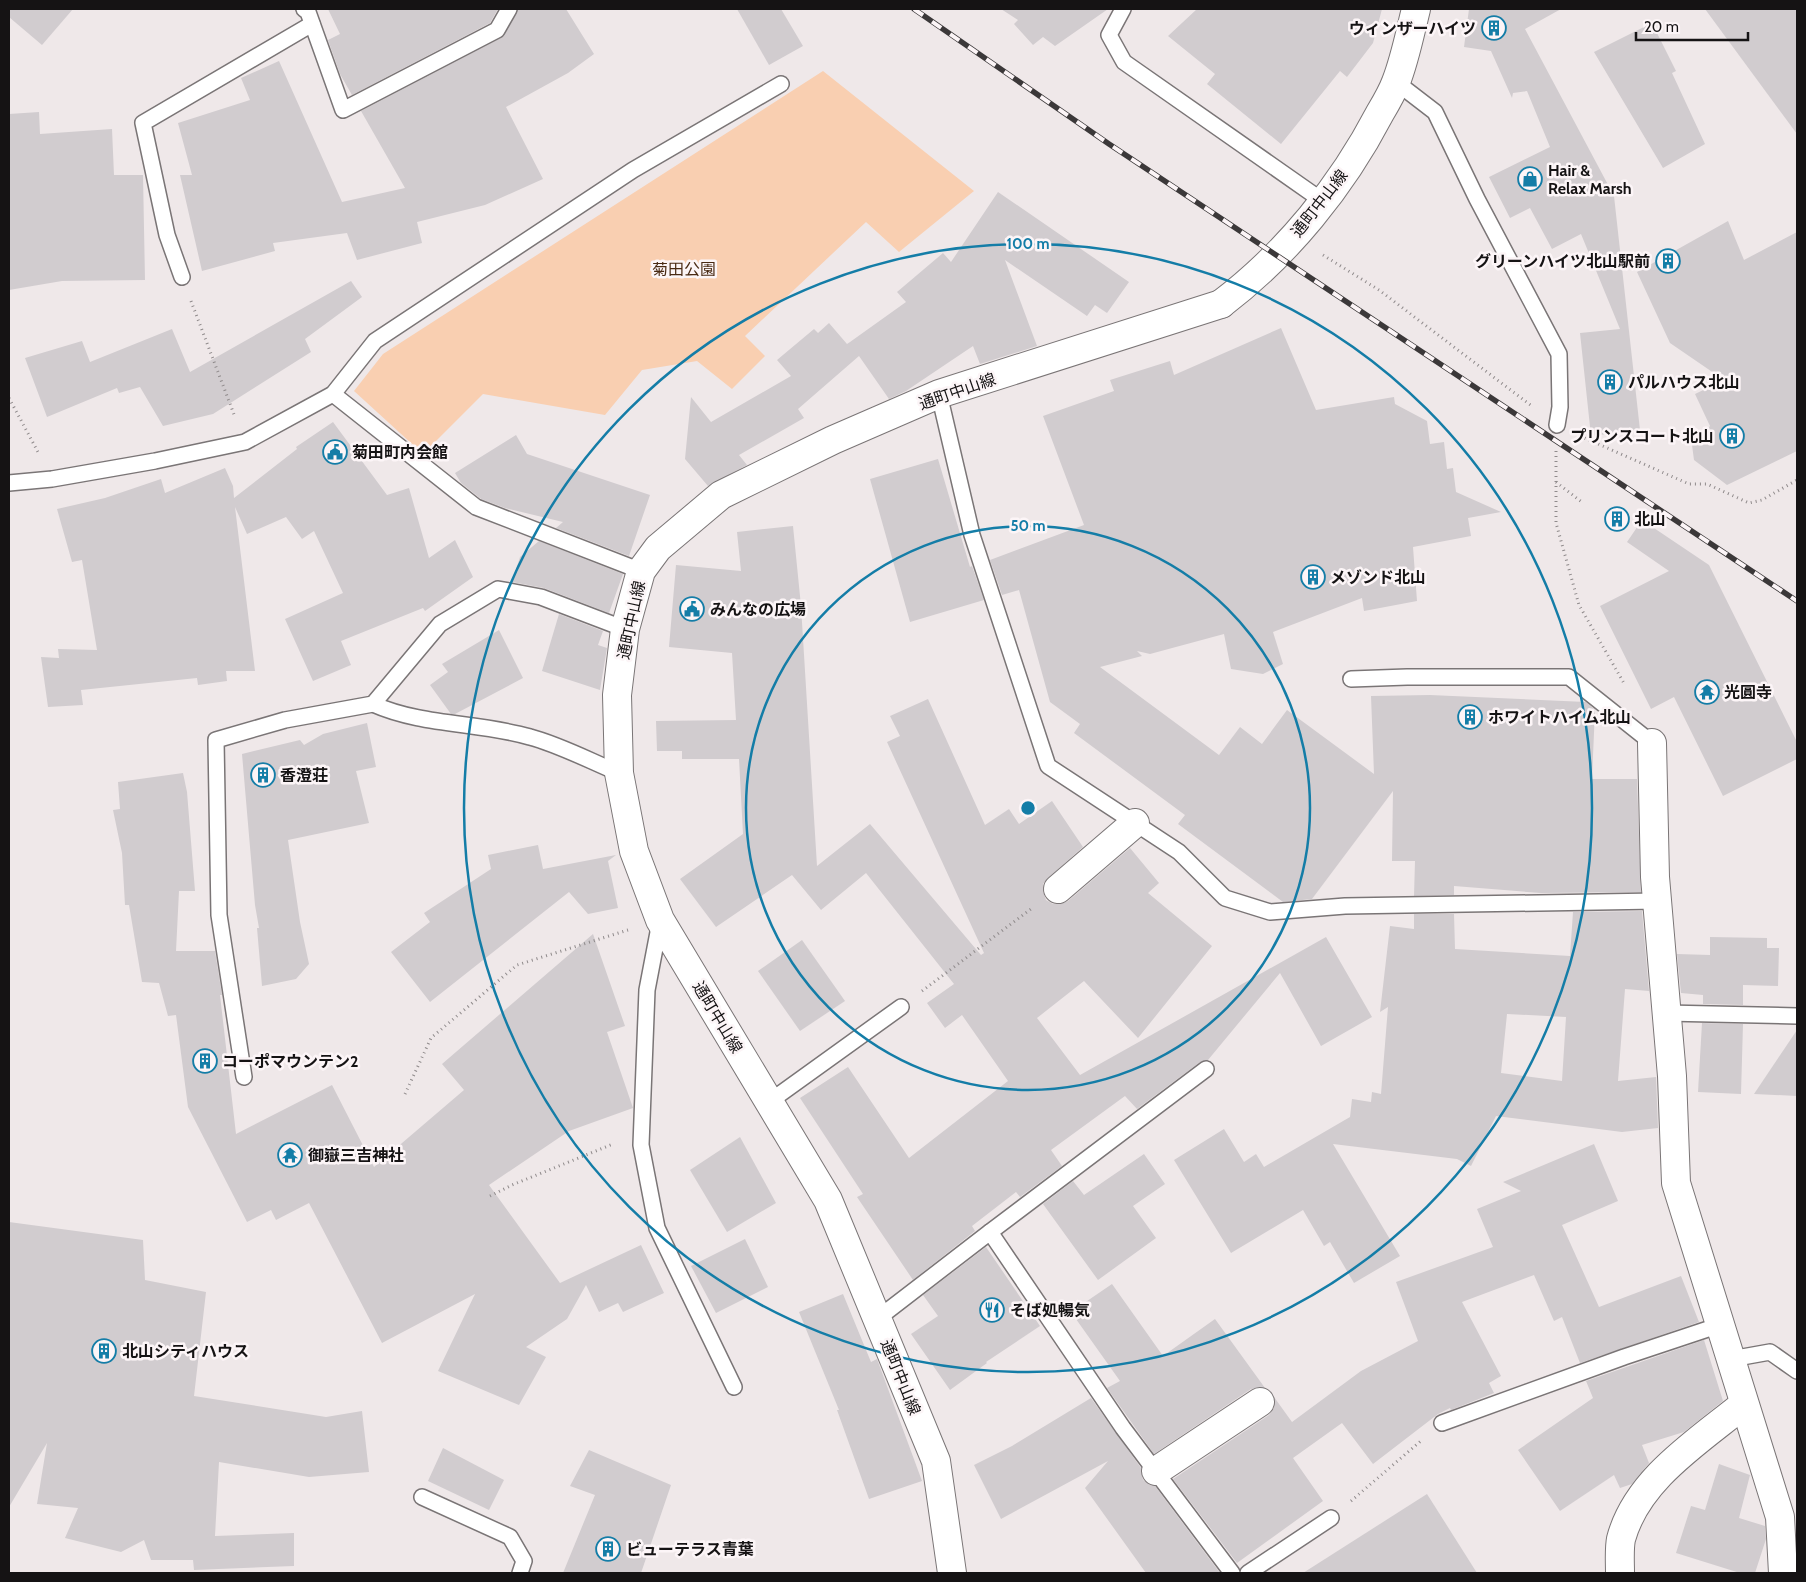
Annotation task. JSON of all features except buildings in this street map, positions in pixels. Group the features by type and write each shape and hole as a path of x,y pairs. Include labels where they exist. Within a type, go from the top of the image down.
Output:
{"street":[{"name":"通町中山線","path":"952,1573 936,1462 828,1200 660,920 634,851 619,774 617,695 625,629 641,570 658,548 721,495 833,440 939,394 1221,304 1240,290 1294,236 1324,202 1366,141 1396,82 1416,9"},
{"path":"1652,743 1657,901 1672,1076 1676,1183 1780,1518 1783,1573"},
{"path":"1058,889 1135,823"},
{"path":"1156,1471 1260,1402"},
{"path":"1620,1573 1621,1541 1628,1518 1664,1468 1744,1404"}],"lane":[{"path":"182,277 167,235 143,123 310,13 343,110 497,30 509,9"},
{"path":"1123,9 1109,35 1124,62 1324,202"},
{"path":"1396,82 1435,112 1476,200 1559,354 1560,407 1557,426"},
{"path":"9,483 52,479 155,461 245,442 333,394 375,341 633,170 781,84"},
{"path":"333,394 476,507 641,570"},
{"path":"939,394 972,535 1048,766 1179,852 1225,898 1270,912 1345,906 1657,901"},
{"path":"373,704 440,624 498,589 541,598 625,629"},
{"path":"1351,679 1569,677 1652,743"},
{"path":"244,1077 219,915 216,740 285,720 373,704 396,714 480,726 532,737 619,774"},
{"path":"660,920 647,990 641,1145 657,1228 734,1387"},
{"path":"769,1102 901,1007"},
{"path":"1666,1013 1797,1016"},
{"path":"877,1319 1206,1069"},
{"path":"990,1232 1123,1428 1232,1573"},
{"path":"1442,1423 1720,1325"},
{"path":"1730,1359 1770,1352 1797,1371"},
{"path":"422,1497 510,1538 524,1561 520,1573"},
{"path":"1248,1573 1331,1518"}],"path":[{"path":"1294,236 1378,290 1557,426 1689,484 1707,484 1749,503 1762,500 1797,480"},
{"path":"182,277 245,442"},
{"path":"9,398 52,479"},
{"path":"1556,470 1556,523 1579,605 1627,688"},
{"path":"1556,482 1584,503"},
{"path":"901,1007 1058,889"},
{"path":"405,1094 431,1038 517,965 660,920"},
{"path":"490,1196 512,1185 641,1133"},
{"path":"1331,1518 1442,1423"}],"green space":[{"name":"菊田公園","path":"823,71 974,191 899,252 866,222 745,336 765,356 732,389 697,361 642,370 605,415 483,394 423,454 354,391 383,354"}],"railway":[{"path":"914,9 1109,144 1797,601"}],"place":[{"name":"ウィンザーハイツ","path":"1494,28"},
{"name":"Hair & Relax Marsh","path":"1530,179"},
{"name":"グリーンハイツ北山駅前","path":"1668,261"},
{"name":"パルハウス北山","path":"1610,382"},
{"name":"プリンスコート北山","path":"1732,436"},
{"name":"菊田町内会館","path":"335,452"},
{"name":"北山","path":"1617,519"},
{"name":"メゾンド北山","path":"1313,577"},
{"name":"みんなの広場","path":"692,609"},
{"name":"光圓寺","path":"1707,692"},
{"name":"ホワイトハイム北山","path":"1470,717"},
{"name":"香澄荘","path":"263,775"},
{"name":"コーポマウンテン2","path":"205,1061"},
{"name":"御嶽三吉神社","path":"290,1155"},
{"name":"そば処暢気","path":"992,1310"},
{"name":"北山シティハウス","path":"104,1351"},
{"name":"ビューテラス青葉","path":"608,1549"}]}
